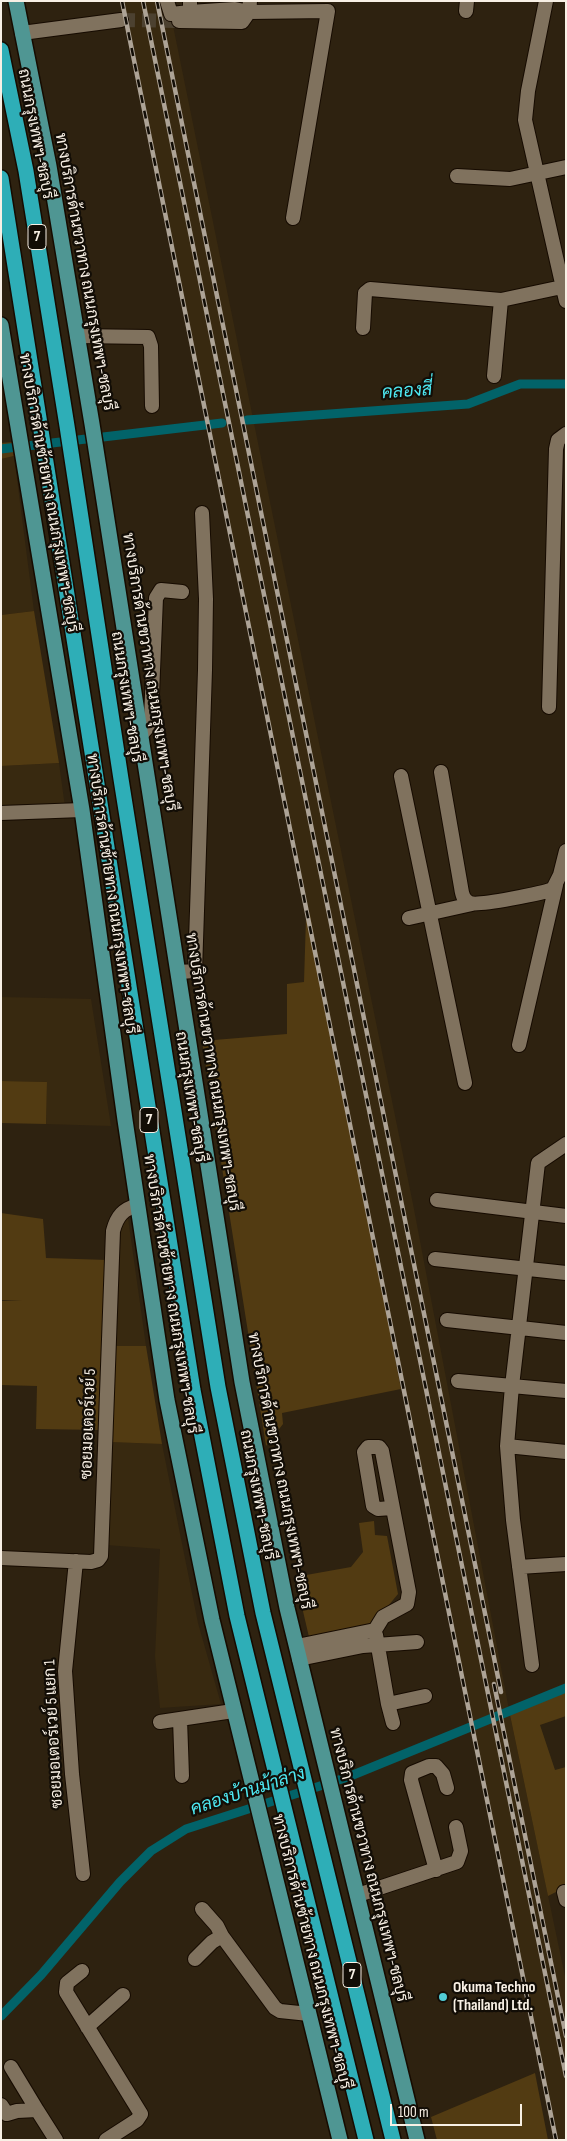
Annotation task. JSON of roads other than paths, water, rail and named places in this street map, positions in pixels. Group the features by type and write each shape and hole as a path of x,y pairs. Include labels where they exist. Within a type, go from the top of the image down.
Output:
{"highway":[{"name":"ถนนกรุงเทพฯ-ชลบุรี","path":"1,50 26,170 68,426 121,778 218,1387 263,1613 392,2140"},
{"name":"7","path":"1,178 193,1390 237,1616 366,2140"}],"main road":[{"name":"ทางบริการด้านขวาทาง ถนนกรุงเทพฯ-ชลบุรี","path":"16,1 49,166 92,424 242,1382 278,1566 417,2140"},
{"name":"ทางบริการด้านซ้ายทาง ถนนกรุงเทพฯ-ชลบุรี","path":"1,325 27,470 82,810 167,1400 212,1620 233,1711 340,2140"}],"street":[{"path":"167,1 171,14 190,7 223,6 235,9 249,6 328,6 293,218"},
{"path":"363,328 365,293 370,289 501,300 564,294 527,138 525,108 546,1"},
{"path":"179,21 242,22 249,6"},
{"path":"22,33 121,20"},
{"path":"457,176 496,180 566,167"},
{"path":"494,376 501,300"},
{"path":"77,336 148,337 151,346 152,406"},
{"path":"549,707 556,449 558,440 566,434"},
{"path":"179,972 195,971 199,911 206,599 202,513"},
{"path":"141,735 148,727 151,719 156,598 161,590 182,592"},
{"path":"441,772 463,896 465,900 472,904"},
{"path":"401,776 428,914 465,1083"},
{"path":"1,813 82,810"},
{"path":"519,1045 556,885 566,851"},
{"path":"410,918 549,890 556,885"},
{"path":"532,1665 507,1446 518,1328 538,1163 563,1150"},
{"path":"437,1200 566,1216"},
{"name":"ซอยมอเตอร์เวย์ 5","path":"1,1558 95,1561 101,1556 113,1231 115,1222 124,1210 138,1205"},
{"path":"435,1259 566,1273"},
{"path":"447,1320 566,1333"},
{"path":"458,1381 566,1391"},
{"path":"507,1446 566,1452"},
{"path":"392,1508 409,1599 402,1608 383,1617 375,1630 393,1723"},
{"name":"ซอยมอเตอร์เวย์ 5 แยก 1","path":"76,1561 65,1671 72,1774 83,1874"},
{"path":"520,1567 566,1564"},
{"path":"298,1652 375,1630"},
{"path":"298,1652 417,1642"},
{"path":"388,1704 425,1696"},
{"path":"160,1722 233,1711"},
{"path":"180,1719 182,1776"},
{"path":"436,1870 411,1780 412,1773 429,1766 436,1766 443,1774 447,1788"},
{"path":"358,1896 457,1862 461,1851 456,1827"},
{"path":"202,1909 217,1926 222,1936 280,2012 309,2014"},
{"path":"195,1958 212,1942 222,1936"},
{"path":"82,1971 67,1983 65,1987 87,2027 141,2114 137,2120 106,2140"},
{"path":"87,2027 123,1995"},
{"path":"10,2067 56,2140"},
{"path":"3,2112 37,2110"}],"waterway":[{"name":"คลองสี่","path":"247,420 468,404 520,384 566,384"},
{"name":"คลองสี่","path":"1,449 222,423"},
{"name":"คลองบ้านม้าล่าง","path":"1,2016 41,1975 120,1882 151,1851 186,1829 348,1777 566,1688"}],"tunnel":[{"path":"121,20 179,21"}],"railway":[{"path":"122,1 556,2140"},
{"path":"143,1 566,2076"},
{"path":"157,1 501,1692"},
{"path":"494,1684 566,2036"}],"place":[{"name":"Okuma Techno (Thailand) Ltd.","path":"443,1997"}]}
